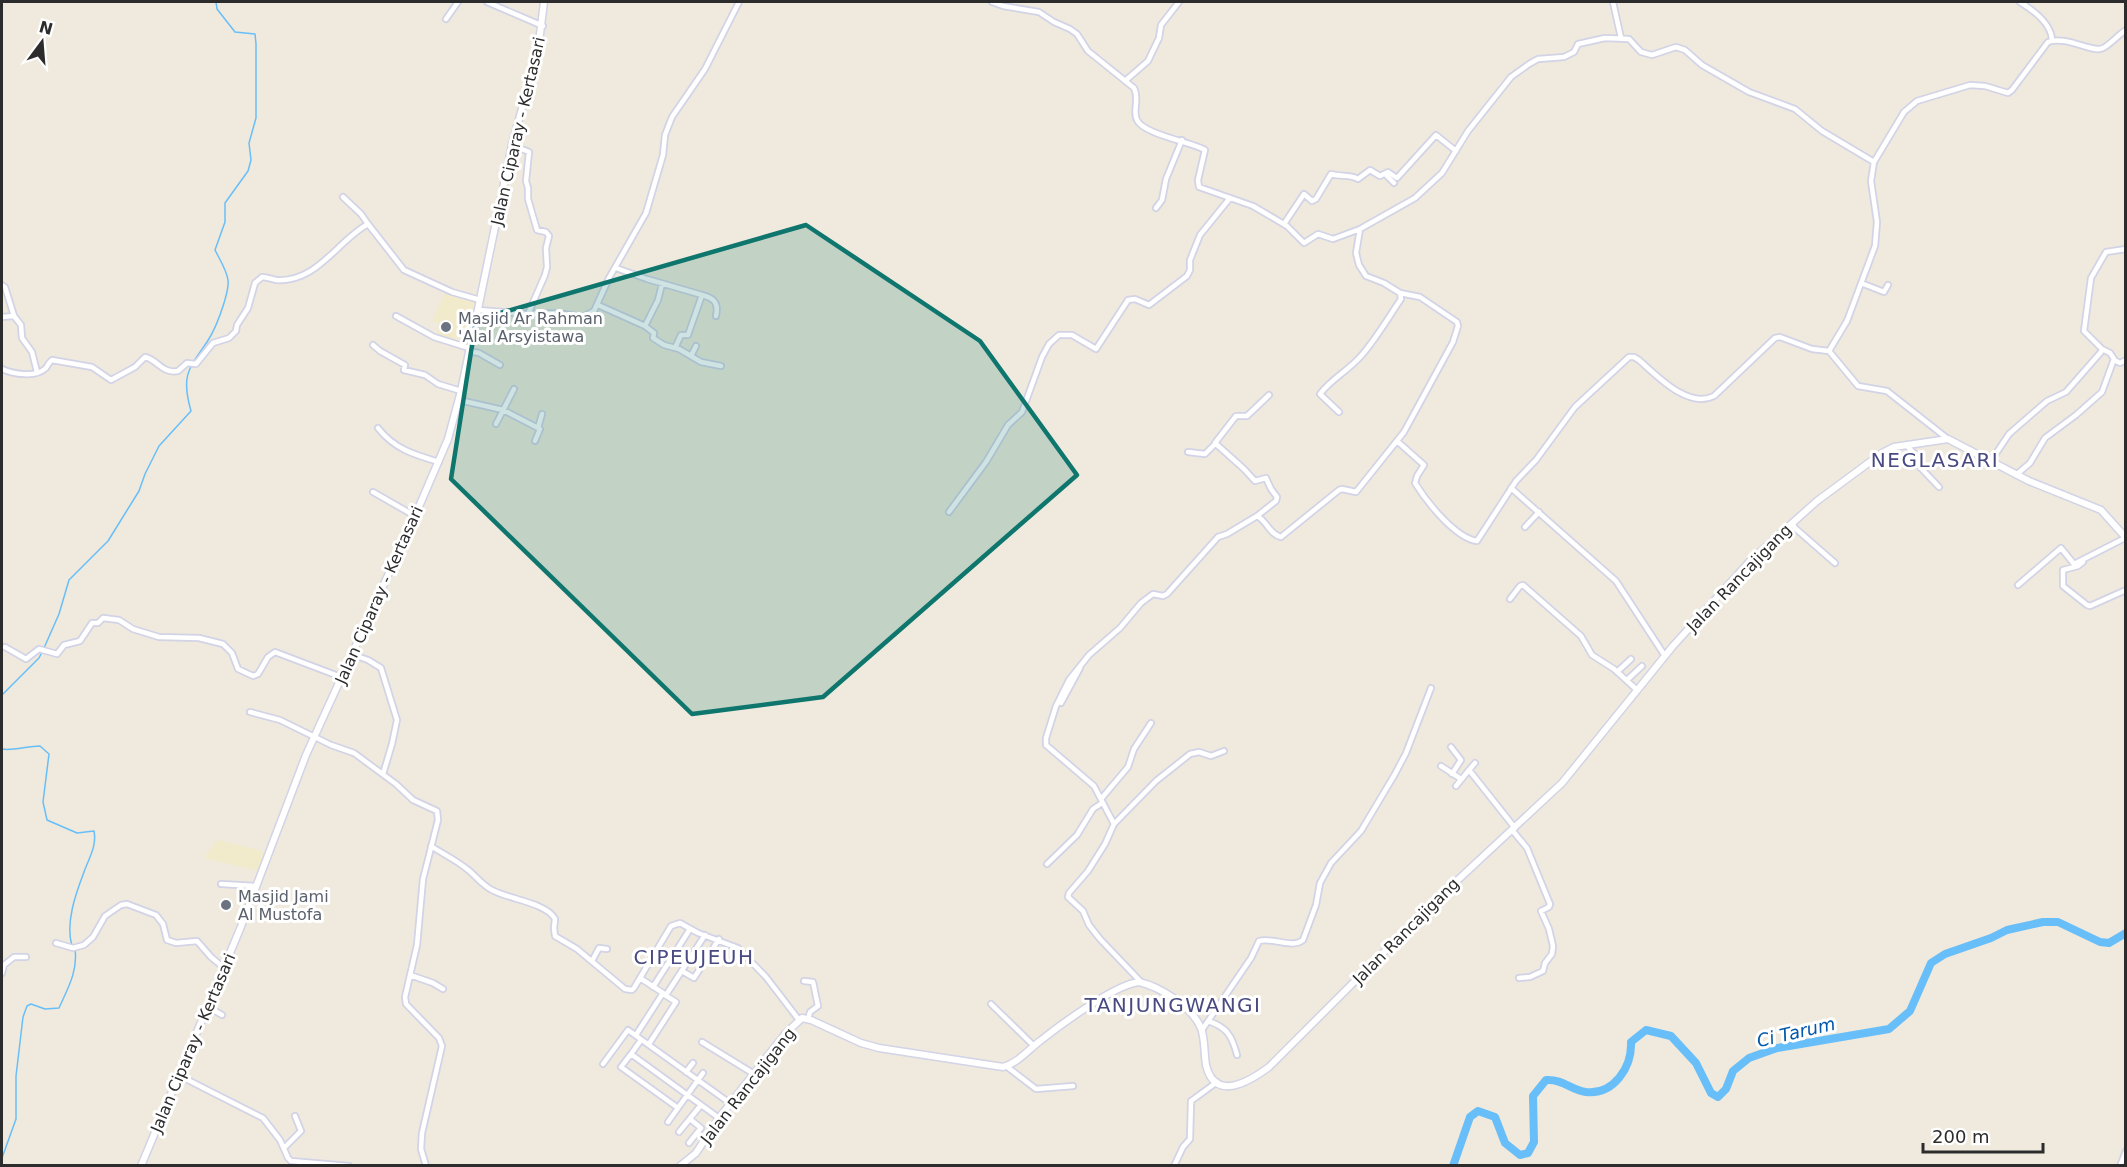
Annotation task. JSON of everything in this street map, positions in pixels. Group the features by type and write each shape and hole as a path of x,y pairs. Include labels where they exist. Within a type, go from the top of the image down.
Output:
{"main road":[{"name":"Jalan Ciparay - Kertasari","path":"141,1166 224,968 314,737 415,516 450,433 461,391 512,145 538,50 543,26 544,2"},
{"path":"1948,439 2016,475 2101,510 2125,536"},
{"name":"Jalan Rancajigang","path":"1217,1082 1229,1086 1245,1084 1269,1067 1432,904 1568,776 1636,689 1665,656 1743,568 1792,523 1866,463 1882,453 1906,445 1948,439"},
{"path":"1006,1066 1021,1058 1051,1032 1108,995 1133,983 1142,983 1181,1003 1192,1014 1202,1030 1209,1073 1217,1082"},
{"name":"Jalan Rancajigang","path":"680,1166 700,1148 719,1118 784,1034 799,1020 808,1019 861,1043 879,1048 1006,1066"}],"street":[{"path":"446,19 458,2"},
{"path":"487,2 543,26"},
{"path":"478,310 528,314 558,313 582,317 591,313 598,305 646,213 661,162 665,135 672,117 705,69 739,2"},
{"path":"992,2 1039,12 1077,34 1088,51 1134,88 1137,95 1136,118 1138,122 1152,130 1205,150 1198,180 1199,187 1253,206 1284,224 1304,243 1318,234 1333,239 1360,228 1415,198 1442,173 1481,114 1518,70 1538,59 1556,59 1570,54 1581,42 1605,38 1629,39 1645,54 1659,54 1676,47 1685,51 1702,65 1739,87 1795,109 1822,131 1874,162"},
{"path":"1125,81 1148,61 1159,38 1161,25 1179,2"},
{"path":"1613,2 1621,38"},
{"path":"2020,2 2040,18 2052,34 2052,41"},
{"path":"1828,351 1847,321 1876,237 1877,222 1871,181 1874,162 1894,126 1908,107 1970,85 1985,86 2008,93 2048,42 2072,42 2098,50 2104,48 2126,30"},
{"path":"1284,224 1304,194 1311,201 1316,199 1331,174 1358,179 1369,170 1381,177 1389,172 1395,178 1399,177 1436,135 1456,151"},
{"path":"1156,208 1162,200 1166,179 1182,140"},
{"path":"512,145 529,152 526,176 528,201 537,230 546,232 549,236 546,248 547,267 528,314"},
{"path":"1385,174 1394,183"},
{"path":"344,197 361,214 404,270 452,292 480,300"},
{"path":"948,512 986,462 1008,426 1022,412 1042,357 1050,343 1058,335 1070,335 1096,349 1128,300 1135,299 1149,304 1185,279 1190,270 1190,260 1200,235 1230,198"},
{"path":"2,369 16,374 37,372 46,368 51,360 61,361 92,368 111,380 135,367 144,357 150,358 161,368 171,372 196,364 213,343 229,338 236,331 259,278 288,279 309,272 368,224"},
{"path":"1257,516 1276,536 1285,535 1339,490 1356,492 1397,441 1453,342 1458,323 1420,297 1400,293 1384,283 1372,280 1362,272 1356,253 1360,228"},
{"path":"2126,249 2106,252 2091,279 2084,331 2102,349 2112,355 2114,360 2120,363 2126,360"},
{"path":"616,268 702,295 716,302 718,306 716,316"},
{"path":"645,326 663,284"},
{"path":"1861,284 1884,292 1888,285"},
{"path":"2,285 5,287 14,316 21,324 22,338 32,352 37,372"},
{"path":"1339,412 1320,394 1329,381 1341,375 1361,356 1401,299 1400,293"},
{"path":"675,348 681,335 688,334 702,295"},
{"path":"598,305 645,326 654,333 653,338 664,345 675,348 701,362 721,366"},
{"path":"2,317 14,316"},
{"path":"396,316 434,337 479,353 500,365"},
{"path":"1397,441 1424,464 1415,482 1435,512 1473,541 1477,541 1511,488 1536,460 1575,407 1629,357 1639,360 1677,392 1703,400 1714,396 1777,337 1812,349 1828,351 1858,386 1887,391 1948,439"},
{"path":"373,345 405,365 404,370 425,375 440,385 461,391"},
{"path":"691,356 696,346"},
{"path":"1991,461 2008,434 2047,401 2066,392 2082,376 2102,349"},
{"path":"2016,475 2030,463 2045,438 2102,392 2114,360"},
{"path":"496,424 514,389"},
{"path":"1188,452 1205,454 1236,416 1247,417 1269,395"},
{"path":"459,400 503,410 538,428"},
{"path":"535,441 540,429 538,428 542,414"},
{"path":"378,428 393,444 405,451 439,462"},
{"path":"1114,824 1111,815 1089,781 1046,745 1046,738 1069,680 1080,666 1151,595 1167,594 1214,540 1257,516 1276,501 1277,497 1270,489 1266,478 1255,480 1215,444"},
{"path":"1906,445 1921,461 1920,467 1939,487"},
{"path":"1511,488 1616,581 1665,656"},
{"path":"372,492 415,516"},
{"path":"1525,526 1539,512"},
{"path":"1792,523 1835,563"},
{"path":"2125,536 2078,566 2063,570 2064,588 2090,606 2126,590"},
{"path":"2018,585 2061,548 2073,563 2086,559"},
{"path":"1510,599 1523,585 1581,636 1592,655 1617,672 1636,689"},
{"path":"5,647 26,659 38,649 59,653 64,645 78,643 92,623 98,623 103,618 119,620 133,629 159,637 199,638 223,644 232,653 238,669 253,675 258,674 268,657 275,652 341,677"},
{"path":"351,654 381,668 397,720 383,774"},
{"path":"1617,672 1631,659"},
{"path":"1627,680 1642,666"},
{"path":"1202,1030 1251,958 1259,941 1270,939 1295,944 1303,940 1311,920 1320,882 1331,863 1361,831 1395,774 1406,753 1431,688"},
{"path":"250,711 280,720 354,753 413,800 437,811 438,820 423,879 417,945 405,997 406,1004 439,1038 442,1046 422,1132 421,1149 426,1166"},
{"path":"1047,864 1077,835 1093,809 1128,767 1134,749 1151,723"},
{"path":"1451,747 1461,760 1452,774"},
{"path":"1142,983 1093,931 1083,911 1068,897 1069,893 1088,871 1105,844 1114,824 1156,781 1184,757 1194,753 1211,756 1224,751"},
{"path":"1456,786 1475,763"},
{"path":"1441,766 1461,780"},
{"path":"1469,770 1527,848 1550,904 1541,911 1549,928 1552,954 1543,970 1530,977 1519,978"},
{"path":"431,846 467,869 491,890 552,914 555,920 555,936 578,949 628,990 634,988 671,926 680,923 741,951 754,967 766,976 799,1020"},
{"path":"221,884 256,886"},
{"path":"56,943 75,947 84,945 93,937 109,913 127,904 156,915 163,924 167,940 176,943 197,941 224,968"},
{"path":"653,987 690,929"},
{"path":"636,1035 705,935"},
{"path":"682,970 694,978 719,939"},
{"path":"592,961 599,948 607,949"},
{"path":"2,973 4,965 14,957 26,957"},
{"path":"410,975 443,989"},
{"path":"640,978 676,1002 649,1044"},
{"path":"804,981 813,982 818,1006 810,1012 808,1019"},
{"path":"991,1004 1034,1046"},
{"path":"208,1007 222,1015"},
{"path":"1208,1021 1228,1032 1237,1055"},
{"path":"603,1064 628,1030 727,1101"},
{"path":"641,1040 620,1069 678,1108"},
{"path":"702,1042 754,1074"},
{"path":"631,1054 719,1118"},
{"path":"686,1072 693,1063"},
{"path":"1006,1066 1036,1089 1073,1086"},
{"path":"668,1122 704,1073"},
{"path":"180,1076 263,1118 285,1148 288,1158 297,1162 349,1166"},
{"path":"1174,1166 1190,1138 1191,1101 1217,1082"},
{"path":"711,1090 716,1083"},
{"path":"679,1132 701,1105"},
{"path":"285,1148 302,1131 295,1116"},
{"path":"689,1143 701,1128 690,1119"},
{"path":"2120,1166 2126,1151"}],"highlighted area":[{"path":"806,225 980,341 1077,475 823,697 692,714 451,479 476,320"}],"shaded area":[{"path":"446,291 477,301 471,325 465,324 464,331 459,330 455,343 436,336 440,324 432,321"},
{"path":"217,840 266,853 259,871 204,858"}],"waterway":[{"path":"44,648 59,614 69,580 108,541 139,491 159,446 191,411 187,389 188,374 215,328 221,313 228,286 227,276 215,250 225,222 225,203 248,171 251,160 249,143 256,118 256,44 255,34 235,32 217,9 216,2"},
{"path":"2,695 39,658 42,652"},
{"path":"2,749 40,746 49,754 43,802 47,820 77,833 94,831 93,847 72,908 70,928 72,946"},
{"name":"Ci Tarum","path":"1453,1166 1470,1117 1478,1111 1495,1117 1505,1143 1520,1155 1528,1153 1534,1142 1533,1096 1546,1080 1557,1081 1586,1092 1605,1089 1613,1084 1625,1070 1631,1051 1631,1042 1646,1030 1671,1036 1696,1063 1711,1093 1718,1097 1726,1089 1733,1071 1749,1058 1777,1048 1889,1029 1910,1011 1931,963 1945,954 2007,930 2043,922 2058,922 2100,942 2109,943 2126,933"},
{"path":"2,1158 16,1119 16,1076 23,1017 27,1006 31,1004 45,1009 59,1008 74,972 75,949"}],"place":[{"name":"Masjid Ar Rahman 'Alal Arsyistawa","path":"446,327"},
{"name":"Masjid Jami Al Mustofa","path":"226,905"}],"district":[{"name":"NEGLASARI","path":"1935,460"},
{"name":"CIPEUJEUH","path":"694,957"},
{"name":"TANJUNGWANGI","path":"1173,1005"}]}
